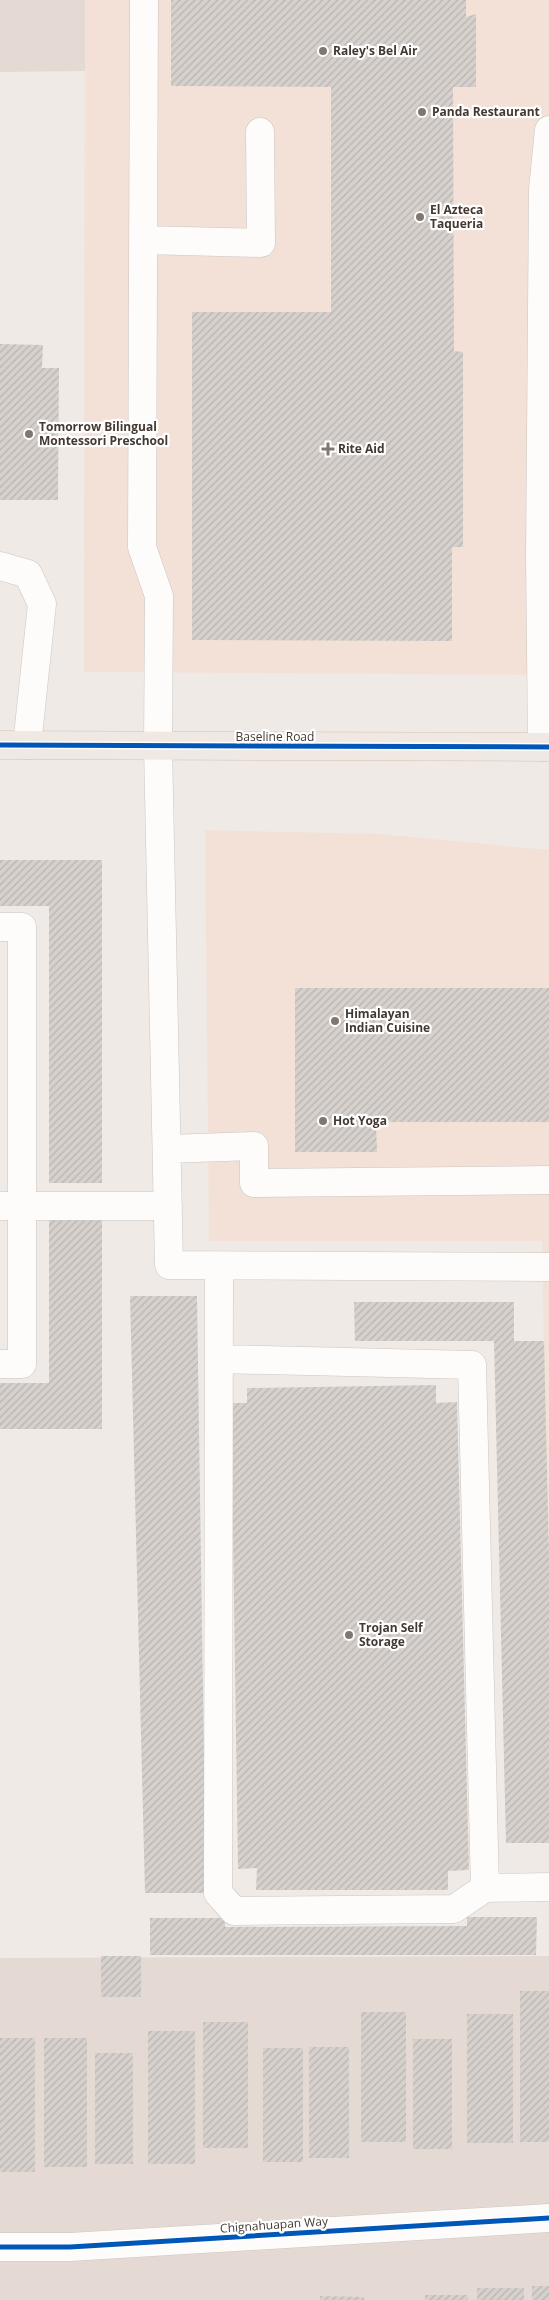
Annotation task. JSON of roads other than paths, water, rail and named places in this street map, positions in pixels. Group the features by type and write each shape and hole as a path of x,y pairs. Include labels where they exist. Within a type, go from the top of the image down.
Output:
{"main road":[{"name":"Baseline Road","path":"0,745 545,747"}],"street":[{"path":"144,0 142,547 159,596 158,747 169,1265 549,1268"},
{"path":"545,747 540,556 543,198 549,130"},
{"path":"143,240 261,243 260,132"},
{"path":"0,566 28,574 42,604 27,746"},
{"path":"0,927 22,927 11,1037 11,1274 22,1364 0,1364"},
{"path":"167,1149 254,1146 254,1183 549,1180"},
{"path":"11,1206 168,1206"},
{"path":"219,1266 218,1893 234,1911 454,1909 485,1888 549,1887"},
{"path":"219,1359 472,1365 485,1888"},
{"name":"Chignahuapan Way","path":"0,2247 116,2245 549,2218"}],"place":[{"name":"Raley's Bel Air","path":"323,51"},
{"name":"Panda Restaurant","path":"422,112"},
{"name":"El Azteca Taqueria","path":"420,217"},
{"name":"Tomorrow Bilingual Montessori Preschool","path":"29,434"},
{"name":"Rite Aid","path":"328,449"},
{"name":"Himalayan Indian Cuisine","path":"335,1021"},
{"name":"Hot Yoga","path":"323,1121"},
{"name":"Trojan Self Storage","path":"349,1635"}]}
